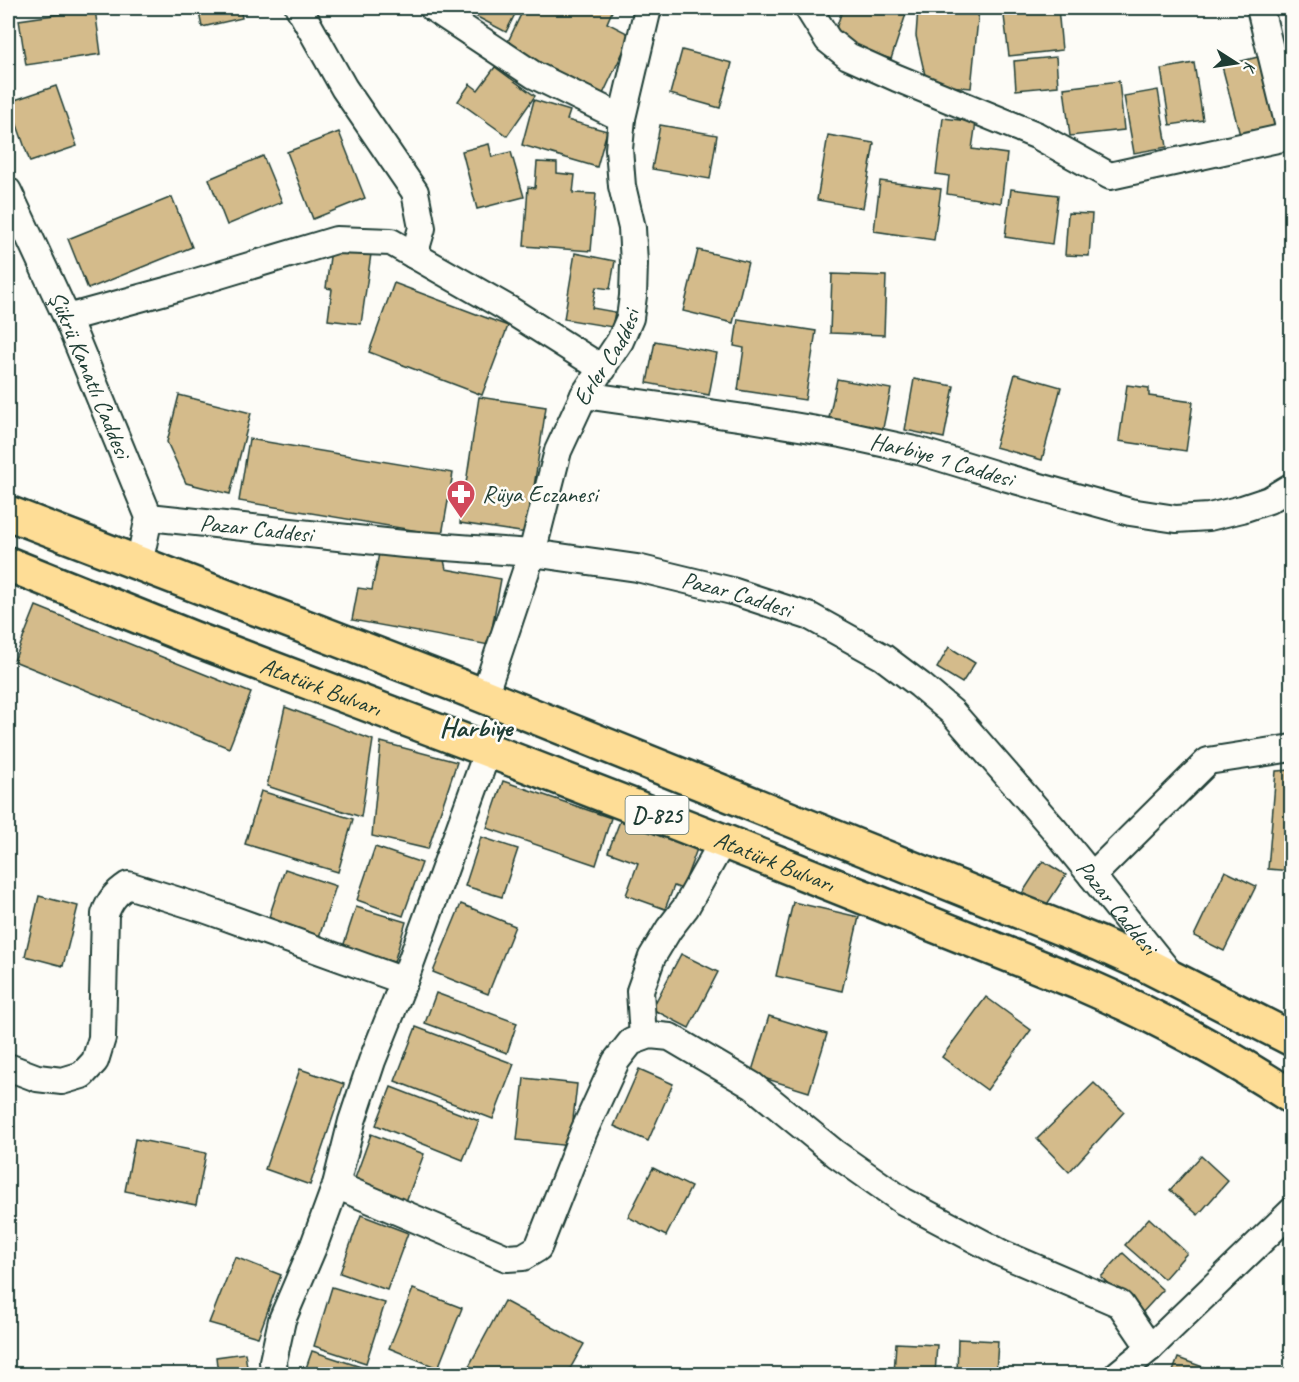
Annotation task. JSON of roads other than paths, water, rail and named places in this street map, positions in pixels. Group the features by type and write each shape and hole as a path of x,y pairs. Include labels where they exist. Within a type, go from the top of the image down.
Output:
{"highway":[{"name":"Atatürk Bulvarı","path":"8,513 484,696 1100,944 1292,1039"},
{"name":"Atatürk Bulvarı","path":"8,564 203,642 723,841 1131,1005 1211,1048 1292,1097"},
{"path":"120,609 139,564"}],"street":[{"path":"299,8 344,87 415,192 422,228 414,255"},
{"path":"433,8 534,75 622,118"},
{"name":"Erler Caddesi","path":"484,696 532,553 558,451 584,395 620,341 630,318 634,263 632,228 622,186 619,149 622,118 648,8"},
{"path":"808,8 828,40 848,56 1036,135 1110,176 1291,137 1260,8"},
{"name":"Şükrü Kanatlı Caddesi","path":"8,191 67,318 149,517"},
{"path":"67,318 336,240 391,242 505,307 603,369"},
{"name":"Harbiye 1 Caddesi","path":"584,395 863,438 919,451 1130,512 1176,519 1209,517 1242,509 1269,500 1292,486"},
{"path":"139,564 149,517"},
{"name":"Pazar Caddesi","path":"149,517 404,544 532,553 636,568 732,591 812,617 883,657 952,712 1092,876 1174,979"},
{"path":"1092,876 1208,761 1292,748"},
{"path":"274,1374 273,1360 282,1320 314,1245 336,1185 352,1121 372,1061 404,981 488,750"},
{"path":"643,1037 640,991 652,957 686,907 723,841"},
{"path":"8,1067 37,1078 62,1081 82,1075 95,1061 102,1038 105,914 109,902 117,892 128,885 204,909 404,981"},
{"path":"336,1185 507,1258 523,1257 538,1248 584,1131 616,1061 631,1042 650,1035 670,1037 753,1086 836,1154 903,1200 1001,1253 1120,1304 1150,1348"},
{"path":"1118,1374 1150,1348 1292,1211"}],"place":[{"name":"Rüya Eczanesi","path":"461,520"}],"district":[{"name":"Harbiye","path":"476,727"}]}
